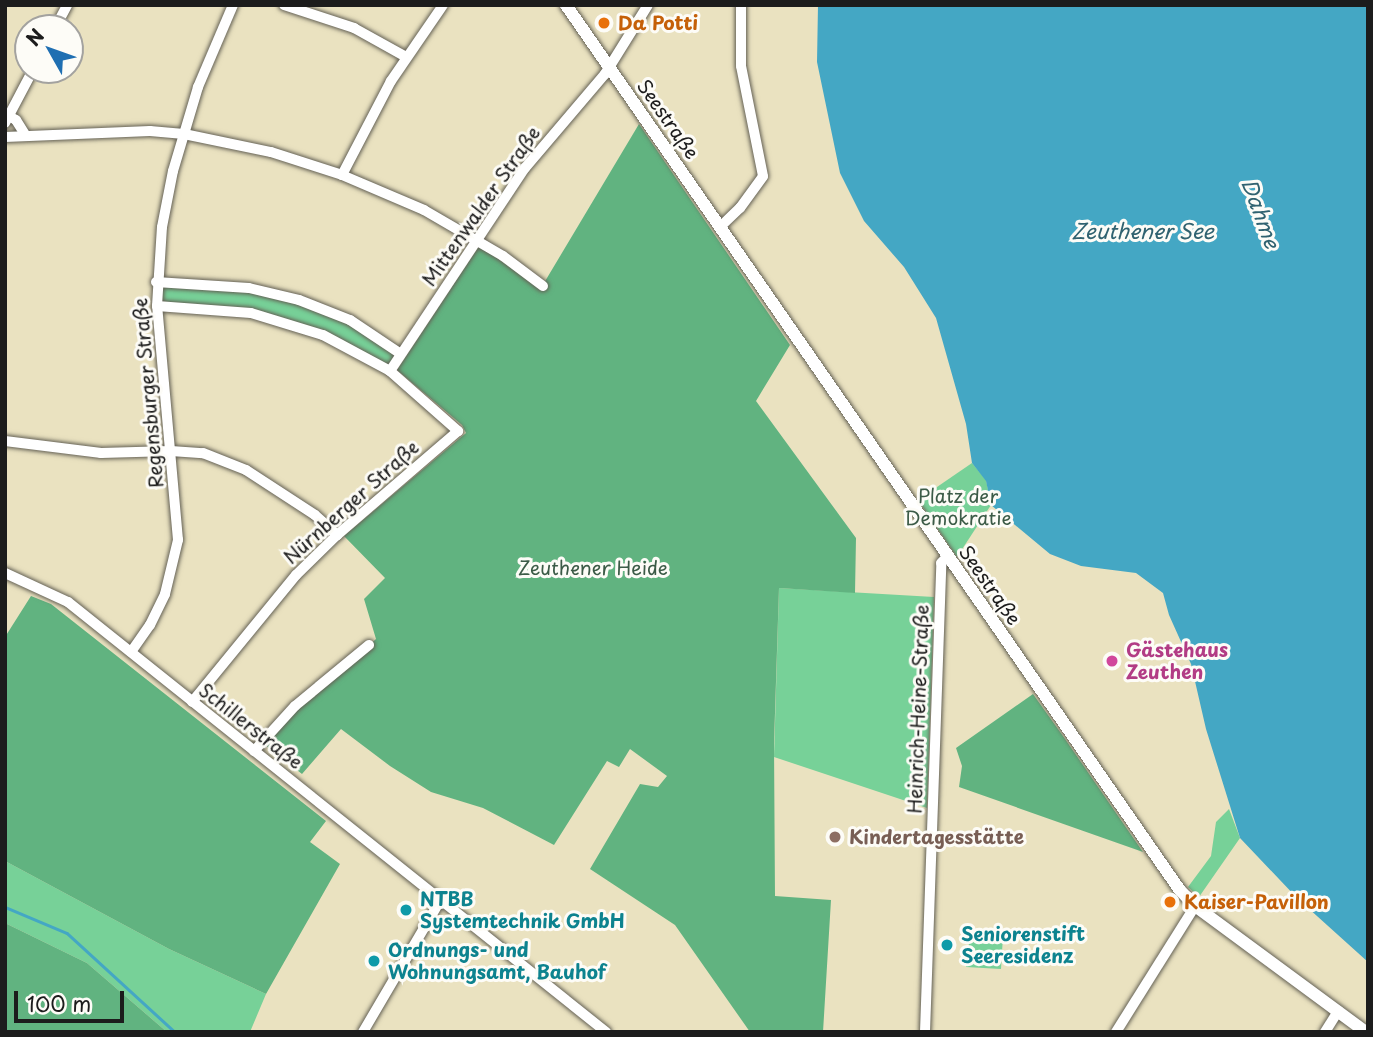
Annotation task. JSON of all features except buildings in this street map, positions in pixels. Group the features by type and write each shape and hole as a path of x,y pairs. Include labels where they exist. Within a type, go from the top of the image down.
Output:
{"main road":[{"name":"Seestraße","path":"566,5 1171,878 1195,906 1366,1032"}],"street":[{"name":"Regensburger Straße","path":"131,652 159,608 174,562 178,523 156,282 170,184 214,46 233,5"},
{"path":"284,5 315,10 406,57"},
{"path":"342,175 373,111 406,57 443,5"},
{"name":"Mittenwalder Straße","path":"390,371 525,168 609,68 648,5"},
{"path":"720,227 740,208 763,176 741,66 741,5"},
{"path":"26,84 7,120 16,120 26,136"},
{"path":"5,137 150,131 184,134 271,152 342,175 424,210 477,241 543,286"},
{"path":"156,282 249,288 299,300 350,320 401,354"},
{"path":"157,306 220,309 283,321 323,335 390,371"},
{"name":"Nürnberger Straße","path":"192,702 267,607 337,535 458,431 390,371"},
{"path":"5,441 101,453 203,453 246,470 315,515 337,535"},
{"name":"Heinrich-Heine-Straße","path":"925,1032 941,563 947,557"},
{"name":"Schillerstraße","path":"5,573 68,602 606,1032"},
{"path":"254,751 295,706 369,645"},
{"path":"363,1032 441,900"},
{"path":"1116,1032 1195,906"},
{"path":"1325,1032 1338,1011"}],"green space":[{"name":"Zeuthener Heide","path":"639,124 790,345 756,401 856,538 855,593 779,588 774,744 775,896 831,900 823,1032 750,1032 675,925 590,869 640,784 658,787 667,776 630,749 619,767 607,761 554,845 483,808 431,792 390,766 341,729 302,774 265,745 291,715 376,639 364,599 385,578 344,536 466,433 462,425 397,370 479,246 541,288"},
{"path":"160,285 227,288 290,301 349,324 396,355 388,366 309,327 161,301"},
{"name":"Platz der Demokratie","path":"972,463 986,480 991,505 957,557 918,500"},
{"path":"779,588 934,597 927,808 774,757"},
{"path":"31,596 51,604 326,821 310,842 340,864 266,994 169,949 5,861 5,637"},
{"path":"1033,694 1143,852 959,787 962,766 956,748"},
{"path":"1229,809 1240,838 1199,897 1188,887 1211,856 1216,822"},
{"path":"5,861 169,949 266,994 250,1032 167,1032 87,963 5,923"},
{"path":"5,923 87,963 167,1032 5,1032"},
{"path":"970,935 1003,936 1001,969 966,967"}],"water":[{"name":"Zeuthener See","path":"818,5 1368,5 1368,962 1297,898 1240,838 1206,729 1191,664 1169,615 1163,593 1136,573 1081,566 1050,554 991,505 986,481 972,463 966,424 936,318 904,267 864,221 840,173 817,62"}],"waterway":[{"path":"5,907 67,933 175,1032"}],"place":[{"name":"Da Potti","path":"604,23"},
{"name":"Gästehaus Zeuthen","path":"1112,661"},
{"name":"Kindertagesstätte","path":"835,837"},
{"name":"Kaiser-Pavillon","path":"1170,902"},
{"name":"NTBB Systemtechnik GmbH","path":"406,910"},
{"name":"Seniorenstift Seeresidenz","path":"947,945"},
{"name":"Ordnungs- und Wohnungsamt, Bauhof","path":"374,961"}],"water label":[{"name":"Dahme","path":"1262,213"}]}
